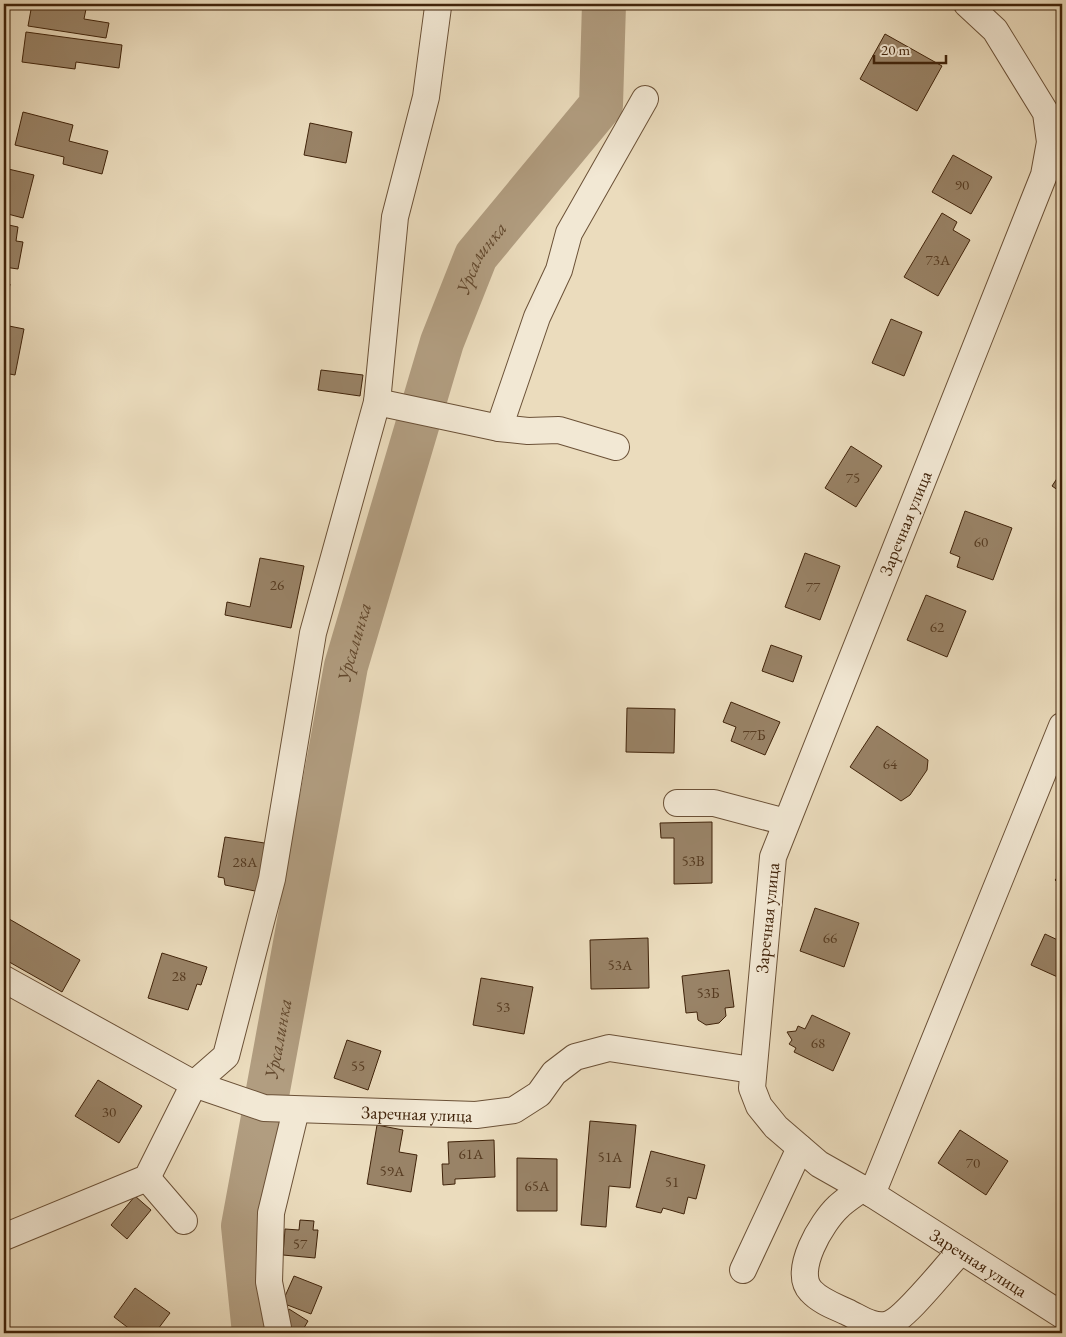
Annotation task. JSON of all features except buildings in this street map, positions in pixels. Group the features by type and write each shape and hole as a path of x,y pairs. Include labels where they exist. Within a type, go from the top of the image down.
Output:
{"street":[{"name":"Заречная улица","path":"968,4 995,30 1046,113 1050,142 1044,175 773,857 752,1070 752,1088 759,1106 776,1127 819,1164 867,1191 1062,1315"},
{"path":"4,1237 147,1178 194,1084 226,1056 272,880 314,633 377,402 395,217 426,97 438,7"},
{"path":"499,428 538,317 559,270 569,233 645,99"},
{"path":"377,402 499,428 528,431 559,430 616,447"},
{"path":"961,1251 902,1316 889,1324 873,1325 825,1302 810,1290 804,1276 810,1250 830,1215 839,1206 867,1191 1062,726"},
{"path":"677,803 714,803 786,822"},
{"name":"Заречная улица","path":"4,979 194,1084 264,1108 476,1115 514,1110 539,1094 554,1073 576,1057 610,1048 752,1070"},
{"path":"279,1333 269,1282 271,1213 296,1110"},
{"path":"743,1270 800,1148"},
{"path":"147,1178 184,1221"}],"waterway":[{"name":"Урсалинка","path":"254,1333 243,1226 346,666 442,342 476,256 601,105 604,4"}]}
